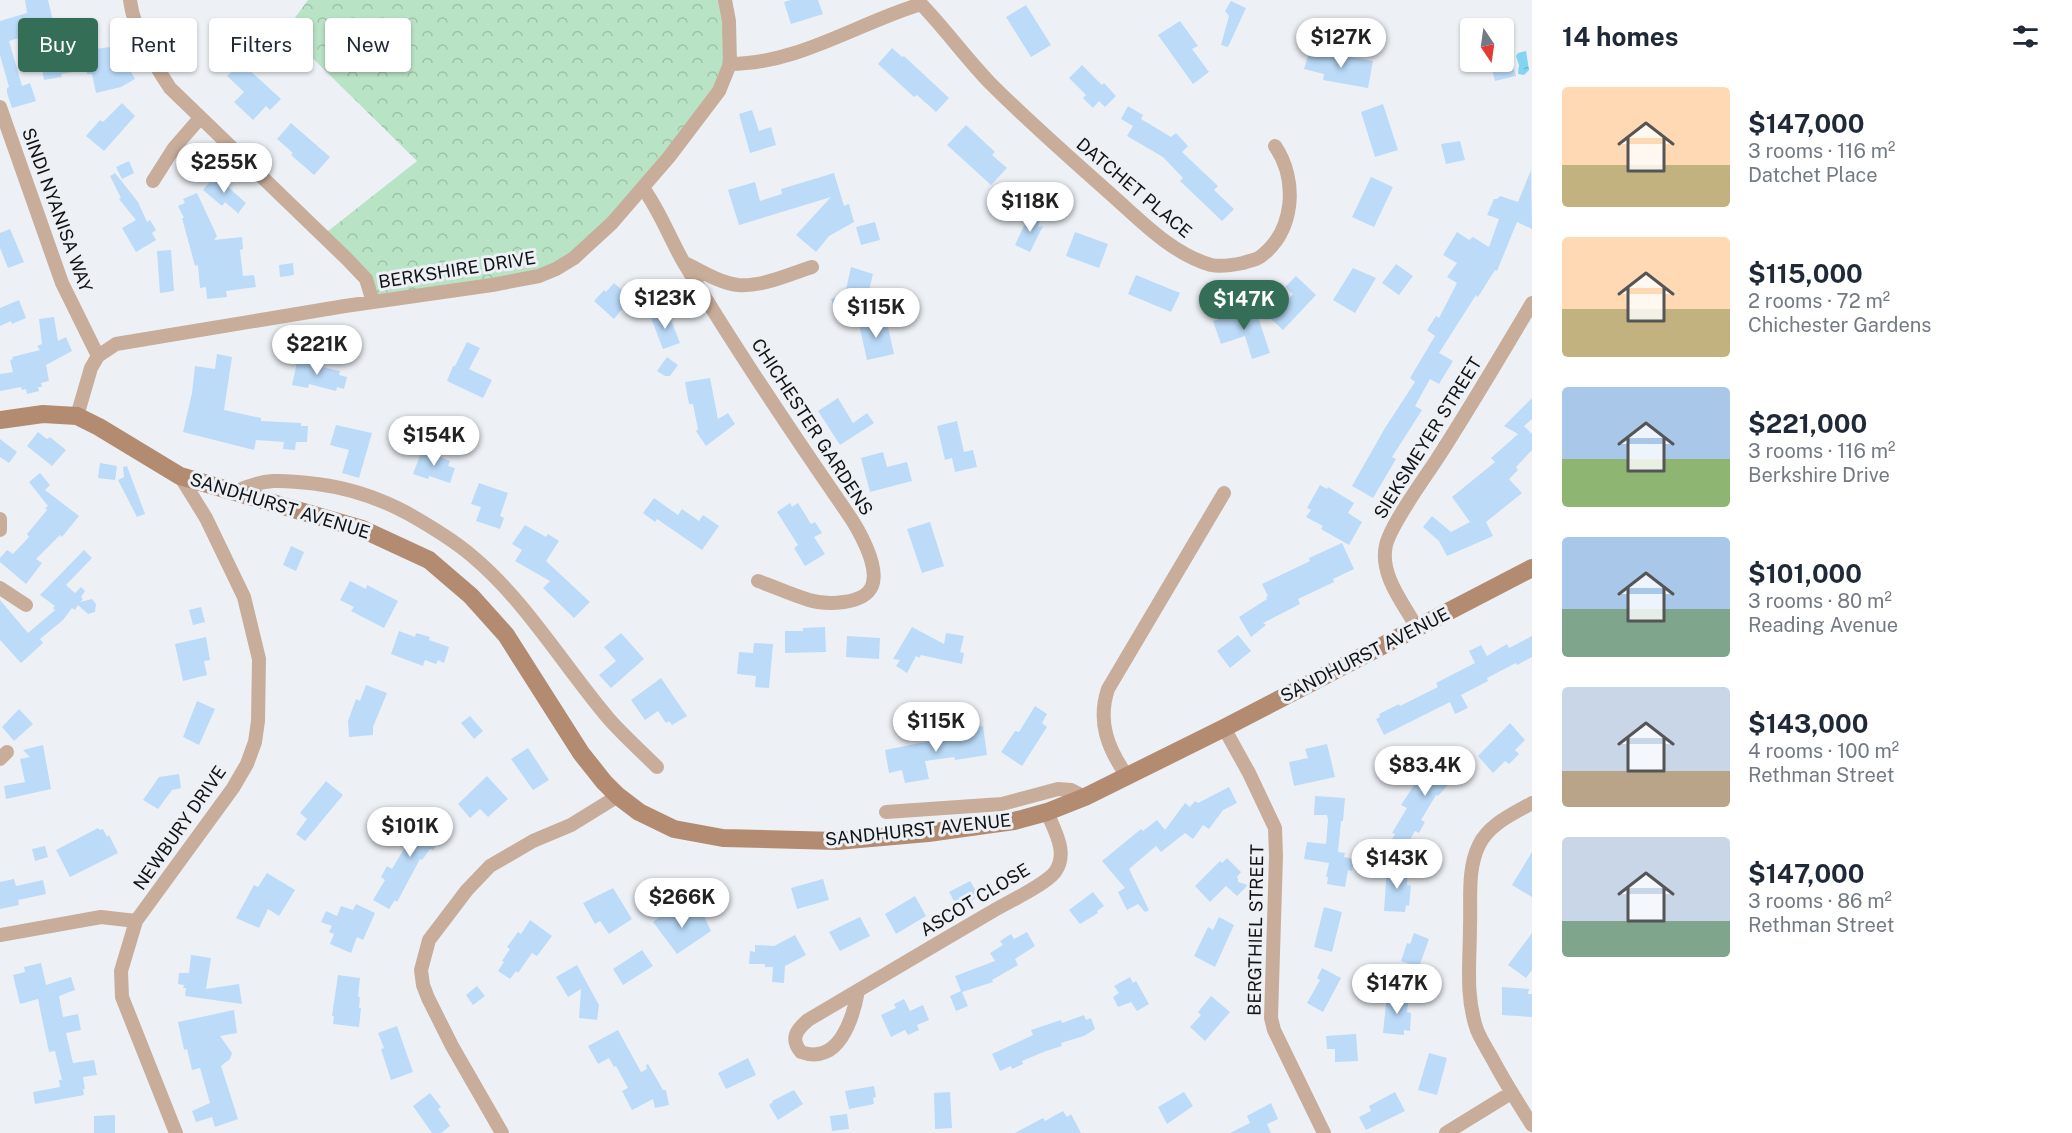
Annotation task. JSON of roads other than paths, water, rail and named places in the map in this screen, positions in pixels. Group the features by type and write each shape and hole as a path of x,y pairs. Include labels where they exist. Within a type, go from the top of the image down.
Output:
{"street":[{"path":"130,0 142,40 170,88 366,279 373,302"},
{"name":"BERKSHIRE DRIVE","path":"98,356 116,344 130,341 539,276 574,258 612,223 643,188 720,92 730,64 729,21 725,0"},
{"path":"730,64 742,64 811,48 893,12 922,2"},
{"name":"DATCHET PLACE","path":"922,2 989,81 1030,122 1160,237 1198,259 1213,265 1234,265 1259,258 1274,243 1285,223 1291,200 1289,173 1275,146"},
{"name":"SINDI NYANISA WAY","path":"0,107 62,283 98,356"},
{"path":"153,180 174,148 200,118"},
{"name":"CHICHESTER GARDENS","path":"643,188 683,262 781,416 855,524 866,547 874,577 871,588 865,595 854,600 827,603 811,601 758,580"},
{"path":"683,262 707,275 737,285 765,282 812,267"},
{"name":"SIEKSMEYER STREET","path":"1418,628 1397,594 1386,569 1386,545 1392,530 1532,303"},
{"path":"0,420 43,414 77,416 86,379 98,356"},
{"name":"SANDHURST AVENUE","path":"77,416 180,476 362,529 429,560 471,596 506,635 581,753 618,796 639,812 674,829 723,838 837,841 928,833 1014,821 1047,812 1085,797 1224,728 1532,568"},
{"name":"NEWBURY DRIVE","path":"176,1133 122,997 121,971 136,921 233,788 246,764 255,742 258,721 259,659 244,597 206,518 180,476"},
{"path":"233,493 246,486 267,480 289,480 327,485 370,496 428,524 472,556 490,573 608,717 657,767"},
{"path":"1127,776 1114,758 1106,738 1103,716 1108,689 1224,493"},
{"path":"0,519 0,530"},
{"path":"0,588 26,605"},
{"name":"BERGTHIEL STREET","path":"1224,728 1249,773 1275,828 1271,1018 1274,1030 1324,1133"},
{"path":"886,812 1002,804 1058,789 1071,790 1085,797"},
{"path":"502,1133 452,1046 423,985 421,970 429,940 467,890 490,866 534,841 571,825 618,796"},
{"path":"1532,803 1506,817 1484,838 1476,853 1472,877 1468,965 1471,1010 1481,1040 1532,1125"},
{"name":"ASCOT CLOSE","path":"858,991 849,1026 838,1041 827,1051 818,1054 801,1052 794,1041 795,1033 808,1020 1040,884 1054,873 1061,856 1060,845 1047,812"},
{"path":"0,935 101,917 136,921"},
{"path":"1446,1133 1511,1093"}],"water":[{"path":"1526,51 1529,70 1524,75 1518,74 1519,65 1516,56"}]}
